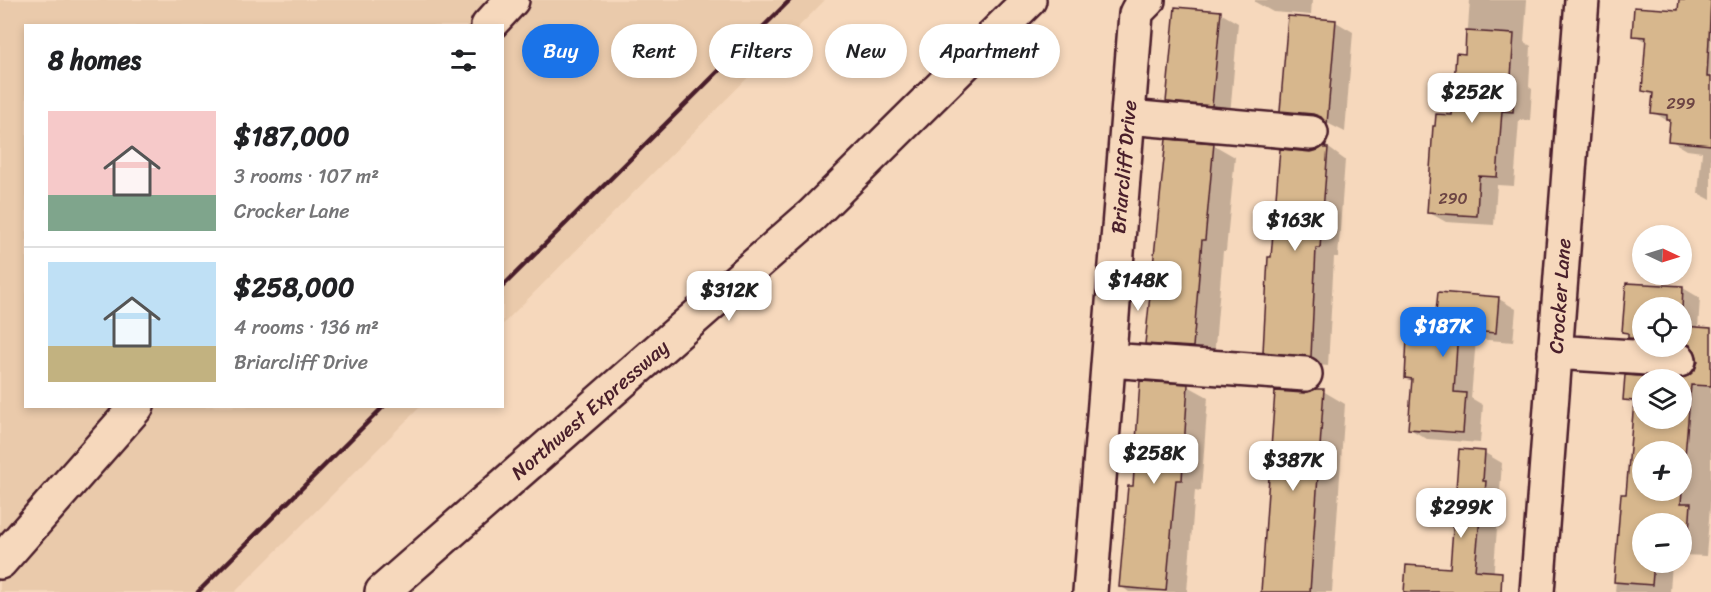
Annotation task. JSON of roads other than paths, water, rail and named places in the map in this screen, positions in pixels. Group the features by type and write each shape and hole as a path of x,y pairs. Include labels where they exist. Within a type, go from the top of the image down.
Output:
{"street":[{"path":"490,24 512,0"},
{"name":"Northwest Expressway","path":"382,592 812,215 1029,0"},
{"name":"Crocker Lane","path":"1537,592 1582,0"},
{"name":"Briarcliff Drive","path":"1090,592 1128,117 1142,14"},
{"path":"1128,117 1311,133"},
{"path":"1556,352 1678,360"},
{"path":"1109,360 1305,374"},
{"path":"0,562 135,408"}],"railway":[{"path":"504,285 790,0"},
{"path":"198,592 382,408"}]}
